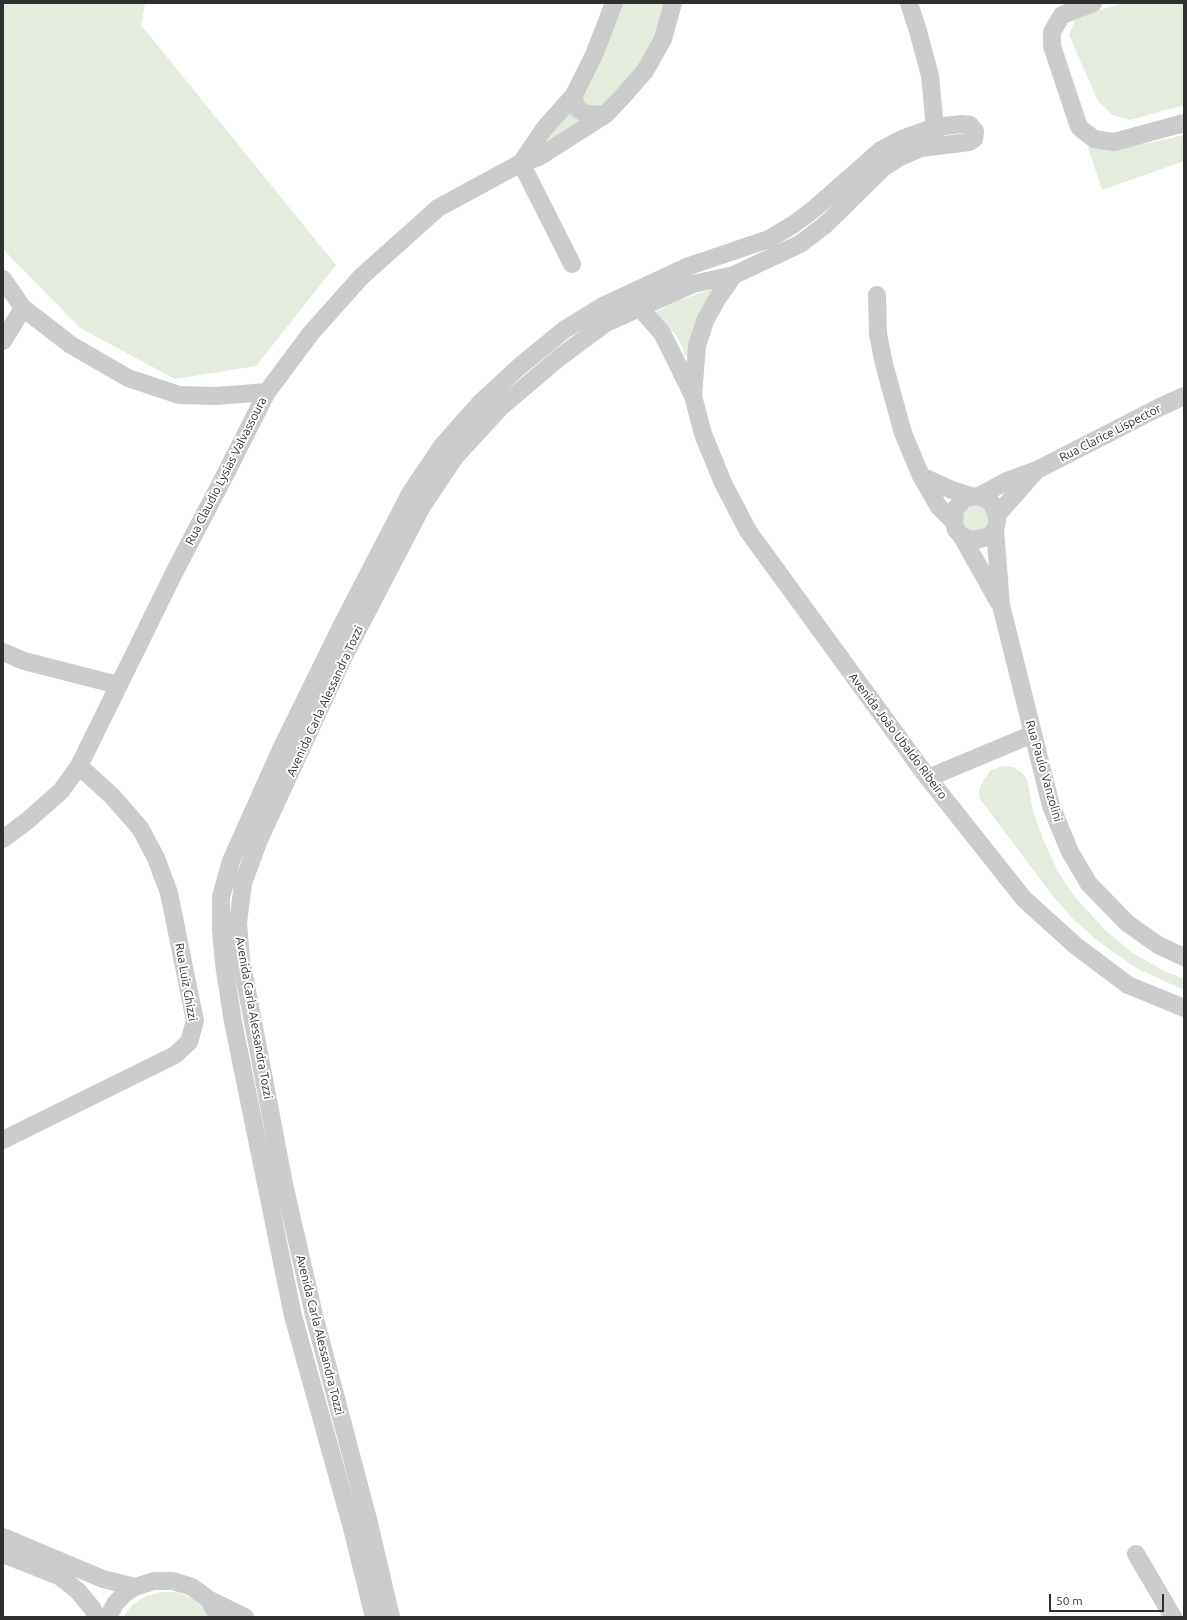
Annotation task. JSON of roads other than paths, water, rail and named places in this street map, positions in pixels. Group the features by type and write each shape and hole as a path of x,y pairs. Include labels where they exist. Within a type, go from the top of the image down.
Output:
{"street":[{"name":"Rua Claudio Lysias Valvassoura","path":"521,163 544,129 574,95 594,55 614,3"},
{"name":"Rua Claudio Lysias Valvassoura","path":"3,839 27,821 61,791 79,766 118,685 266,392 311,333 356,282 405,236 438,208 521,163 539,157 605,115 645,71 663,39 673,3"},
{"path":"909,3 930,76 937,145"},
{"path":"1093,3 1062,16 1052,32 1052,46 1079,127 1094,139 1114,142 1184,123"},
{"path":"574,95 575,106 579,110 595,116 605,115"},
{"name":"Avenida Carla Alessandra Tozzi","path":"374,1617 352,1528 293,1316 233,1022 224,964 221,930 221,897 231,861 285,741 342,625 411,492 442,446 481,402 520,366 564,330 603,306 689,266 769,239 794,224 881,150 902,139 935,126 962,124 970,125 975,131 974,139 969,142 921,148 900,157 883,168 826,225 800,244 734,275 693,284 606,323 560,357 501,407 455,457 421,508 344,656 259,840 243,883 238,923 241,959 283,1176 314,1315 369,1523 392,1617"},
{"path":"521,163 572,264"},
{"name":"Avenida João Ubaldo Ribeiro","path":"693,396 697,346 705,321 717,299 734,275"},
{"path":"3,279 23,308 71,344 128,378 179,395 216,396 266,392"},
{"name":"Rua Paulo Vanzolini","path":"877,295 878,334 884,364 903,433 921,476 939,507 958,529 1001,605"},
{"path":"3,341 23,308"},
{"name":"Avenida João Ubaldo Ribeiro","path":"640,308 662,333 693,396 703,434 717,469 748,531 928,778 1024,898 1076,946 1128,985 1184,1008"},
{"name":"Rua Clarice Lispector","path":"975,496 1007,481 1037,470 1184,396"},
{"name":"Rua Clarice Lispector","path":"996,522 1037,470"},
{"path":"921,476 952,490 975,496 991,502 996,522 990,535 976,540 968,539 958,529 953,516 955,509 965,498 975,496"},
{"name":"Rua Paulo Vanzolini","path":"996,522 1001,605 1051,806 1070,852 1089,884 1127,923 1158,945 1184,957"},
{"path":"3,652 24,661 118,685"},
{"path":"928,778 1033,734"},
{"name":"Rua Luiz Ghizzi","path":"3,1140 175,1055 189,1042 195,1021 168,893 156,858 140,828 112,796 79,766"},
{"path":"3,1537 103,1579 135,1587"},
{"path":"3,1554 59,1576 78,1591 92,1608 97,1617"},
{"path":"1136,1554 1173,1617"},
{"path":"108,1617 120,1599 135,1587 154,1581 173,1581 192,1587 208,1599 245,1617"},
{"path":"208,1599 219,1617"}]}
